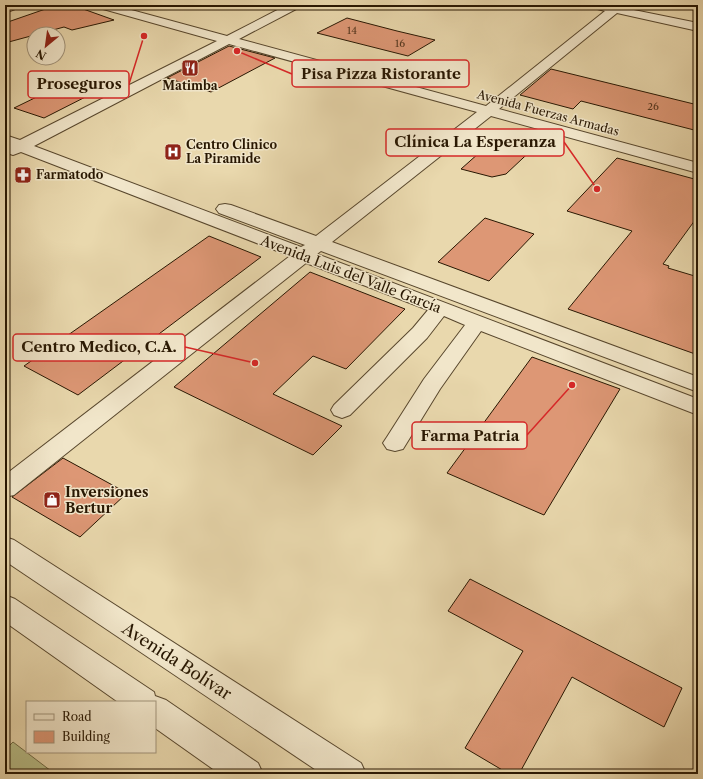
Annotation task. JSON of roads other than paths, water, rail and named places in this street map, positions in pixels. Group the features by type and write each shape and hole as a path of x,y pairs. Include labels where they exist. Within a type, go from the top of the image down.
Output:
{"street":[{"path":"5,9 16,5"},
{"name":"Avenida Fuerzas Armadas","path":"100,5 228,39 498,103 698,168"},
{"path":"143,5 448,86"},
{"path":"17,145 296,5"},
{"path":"594,5 617,7 698,27"},
{"path":"643,5 698,16"},
{"path":"5,488 498,103 617,7"},
{"name":"Avenida Luis del Valle García","path":"5,127 17,145 302,256 698,407"},
{"name":"Avenida Luis del Valle García","path":"17,145 317,244 698,385"},
{"path":"342,410 420,333 440,308"},
{"path":"395,443 432,384 477,323"},
{"name":"Avenida Bolívar","path":"5,547 350,774"},
{"path":"5,607 142,701"},
{"path":"156,711 247,774"}],"place":[{"name":"Proseguros","path":"144,36"},
{"name":"Pisa Pizza Ristorante","path":"237,51"},
{"name":"Matimba","path":"190,68"},
{"name":"Centro Clinico La Piramide","path":"173,152"},
{"name":"Farmatodo","path":"23,175"},
{"name":"Clínica La Esperanza","path":"597,189"},
{"name":"Centro Medico, C.A.","path":"255,363"},
{"name":"Farma Patria","path":"572,385"},
{"name":"Inversiones Bertur","path":"52,500"}]}
